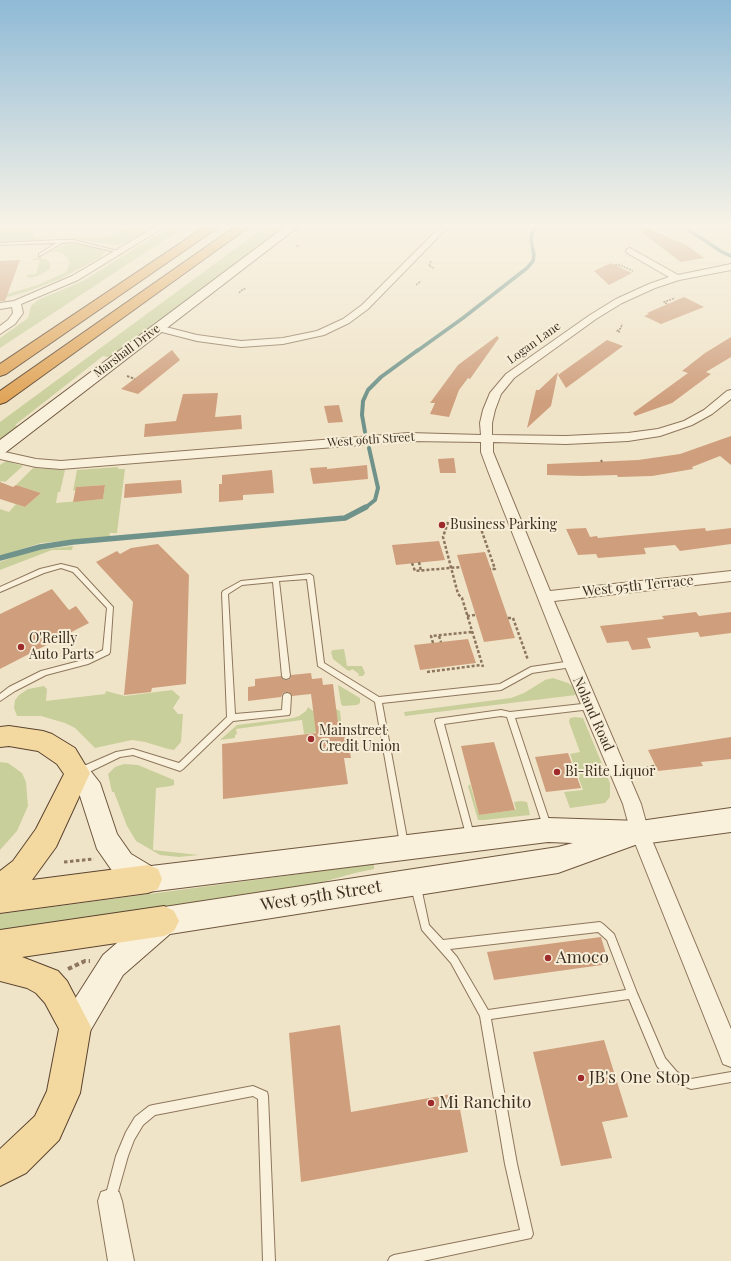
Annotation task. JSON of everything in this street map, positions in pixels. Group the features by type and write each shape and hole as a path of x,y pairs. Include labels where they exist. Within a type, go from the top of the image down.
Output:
{"highway":[{"path":"0,371 127,285"},
{"path":"0,399 161,285"}],"main road":[{"name":"Marshall Drive","path":"0,448 215,285"},
{"path":"0,737 9,736 43,741 66,756 91,791 106,840 122,863 148,879"},
{"path":"0,888 23,870 46,838 77,773"},
{"name":"West 95th Street","path":"0,900 44,892 548,830 640,833 731,820"},
{"name":"West 95th Street","path":"0,945 558,860 640,833"},
{"path":"0,1168 14,1162 47,1128 63,1093 75,1027 113,965 164,921"},
{"path":"0,966 30,974 48,982 56,992 75,1027"}],"street":[{"path":"0,306 16,303 59,285"},
{"path":"158,328 197,338 241,344 283,341 320,333 343,323 359,312 386,285"},
{"name":"Logan Lane","path":"486,438 486,424 489,410 496,393 510,376 574,330 619,301 657,285"},
{"path":"0,332 12,322 18,313 16,303"},
{"name":"West 96th Street","path":"0,455 36,463 61,465 386,438 436,437 590,440 628,437 654,433 688,423 708,412 731,392"},
{"name":"Noland Road","path":"486,438 487,452 494,471 572,664 632,804 640,833 730,1052"},
{"name":"West 95th Terrace","path":"545,597 731,576"},
{"path":"110,1201 121,1261"}],"lane":[{"path":"0,590 42,571 61,566 75,570 110,607 106,652 86,662 44,673 12,689 0,698"},
{"path":"231,718 225,593 241,583 310,576 321,664 378,700 501,687 532,670 572,664"},
{"path":"276,580 286,676"},
{"path":"77,773 119,754 133,752 180,767 231,718 286,713 287,696"},
{"path":"378,700 405,848"},
{"path":"471,839 439,721 501,713 510,715 591,706"},
{"path":"510,715 548,830"},
{"path":"394,1261 527,1234 511,1164 485,1016 454,960 425,927 415,881"},
{"path":"441,945 600,927 611,937 632,994 660,1062 673,1076 691,1084 731,1077"},
{"path":"485,1016 632,994"},
{"path":"110,1201 122,1156 130,1136 139,1121 153,1110 253,1090 263,1096 269,1261"}],"path":[{"path":"239,292 246,289"},
{"path":"667,304 664,302 675,298"},
{"path":"620,332 618,331 622,324"},
{"path":"127,376 135,379"},
{"path":"427,672 482,666 462,598 458,594 443,537 448,522"},
{"path":"480,526 495,569 490,569"},
{"path":"419,562 421,571"},
{"path":"412,563 415,571 461,567"},
{"path":"467,616 475,615"},
{"path":"508,618 513,618 532,670"},
{"path":"433,643 431,636 472,632"},
{"path":"439,636 441,642"},
{"path":"645,768 656,766"},
{"path":"64,862 100,859"},
{"path":"64,971 85,961 97,960"}],"green space":[{"path":"38,285 45,285 0,299 0,296"},
{"path":"74,285 96,285 0,348 0,338 28,318 31,306 38,300"},
{"path":"186,285 209,285 113,358 103,356 15,425 19,426 0,441 0,422"},
{"path":"6,461 23,466 5,482 0,482 0,465"},
{"path":"117,467 119,469 125,469 117,533 109,533 111,537 41,543 0,556 0,509 9,512 16,504 25,507 41,493 16,485 33,468 65,470 56,503 103,499 105,485 77,487 76,490 73,491 77,470"},
{"path":"73,546 72,550 52,550 0,570 0,562 19,555 38,550"},
{"path":"344,649 347,666 362,666 365,673 363,676 358,676 359,674 352,669 350,671 347,670 333,659 331,652 333,650"},
{"path":"553,678 568,683 572,686 576,695 405,716 404,712 511,698 524,693 545,680"},
{"path":"338,685 360,698 360,703 357,705 343,706 341,704"},
{"path":"44,686 47,689 46,701 105,694 106,691 125,696 172,690 180,697 173,708 178,714 183,714 181,742 174,750 132,740 95,748 75,728 65,723 41,716 17,716 14,708 15,700 19,695 28,689"},
{"path":"308,707 313,711 336,709 340,711 342,729 304,734 302,720 236,729 237,734 235,735 235,738 220,740 237,725 293,718 306,711"},
{"path":"570,718 583,718 610,783 610,797 605,803 570,808 564,792 583,790 570,754 580,752 569,722"},
{"path":"0,762 8,763 22,773 26,782 28,806 17,831 0,850"},
{"path":"124,764 138,765 174,780 174,785 156,788 153,850 199,855 179,857 160,855 136,841 127,826 114,792 112,792 108,774 115,767"},
{"path":"470,784 479,815 515,810 514,802 521,801 527,802 530,815 478,820 468,786"},
{"path":"374,864 374,869 286,892 0,932 0,914"}],"building":[{"path":"0,285 11,285 5,301 0,301"},
{"path":"684,297 704,307 661,324 644,316 649,314 647,313"},
{"path":"497,336 499,338 470,379 468,378 459,390 449,417 430,414 435,403 430,403 458,365"},
{"path":"731,337 731,357 706,372 711,374 672,403 635,416 633,413 688,373 682,371 705,353"},
{"path":"607,340 623,346 566,388 558,375"},
{"path":"172,350 180,360 138,394 121,389"},
{"path":"558,372 551,406 527,428 536,390 539,390"},
{"path":"218,393 215,417 241,415 242,429 144,437 145,424 176,421 183,394"},
{"path":"339,405 343,422 328,423 324,406"},
{"path":"731,436 731,465 720,456 692,467 693,469 652,476 618,477 617,475 547,475 547,464 638,460 680,454"},
{"path":"454,458 456,473 440,473 438,459"},
{"path":"367,465 368,479 313,484 310,468 327,467 327,469"},
{"path":"272,470 274,493 243,495 243,500 219,502 219,484 222,484 222,475"},
{"path":"181,480 182,493 124,498 125,484"},
{"path":"0,482 13,487 16,485 41,493 25,507 0,499"},
{"path":"105,485 103,499 73,502 76,487"},
{"path":"586,528 590,537 597,536 598,538 705,528 706,531 731,528 731,544 680,551 675,545 644,548 646,554 598,558 596,554 578,555 566,529"},
{"path":"439,541 445,560 396,565 392,545"},
{"path":"158,544 189,575 186,684 152,688 151,692 124,695 133,602 96,562 117,551 120,554 131,548"},
{"path":"485,552 515,638 484,642 457,555"},
{"name":"O'Reilly Auto Parts","path":"52,589 69,610 76,606 89,623 0,669 0,614"},
{"path":"696,612 699,616 731,612 731,633 700,637 698,632 647,638 651,648 632,650 628,641 607,643 600,626 664,619 662,616"},
{"path":"468,639 476,663 420,670 414,645"},
{"name":"Mainstreet Credit Union","path":"311,673 312,679 322,678 323,685 333,684 339,731 352,730 356,751 350,752 351,758 344,758 348,784 223,799 222,744 316,733 311,694 292,696 287,692 283,693 281,697 248,701 248,687 255,686 255,679 281,676 286,680 290,679 291,675"},
{"path":"731,737 731,759 701,762 703,766 658,771 648,750"},
{"path":"494,742 515,810 479,815 461,746"},
{"name":"Bi-Rite Liquor","path":"568,753 581,788 546,792 535,757"},
{"name":"Amoco","path":"601,937 609,964 494,980 487,952"},
{"name":"Mi Ranchito","path":"340,1025 351,1112 457,1093 468,1152 301,1182 289,1033"},
{"path":"604,1040 628,1117 602,1122 612,1158 561,1166 533,1052"}],"waterway":[{"path":"417,351 505,285"},
{"path":"365,432 362,415 363,401 368,390 381,377 418,350"},
{"path":"365,508 375,500 378,488 369,448"},
{"path":"0,558 40,547 73,542 345,518 366,507"}],"place":[{"name":"Business Parking","path":"442,525"},
{"name":"O'Reilly Auto Parts","path":"21,647"},
{"name":"Mainstreet Credit Union","path":"311,739"},
{"name":"Bi-Rite Liquor","path":"557,772"},
{"name":"Amoco","path":"548,958"},
{"name":"JB's One Stop","path":"581,1078"},
{"name":"Mi Ranchito","path":"431,1103"}]}
